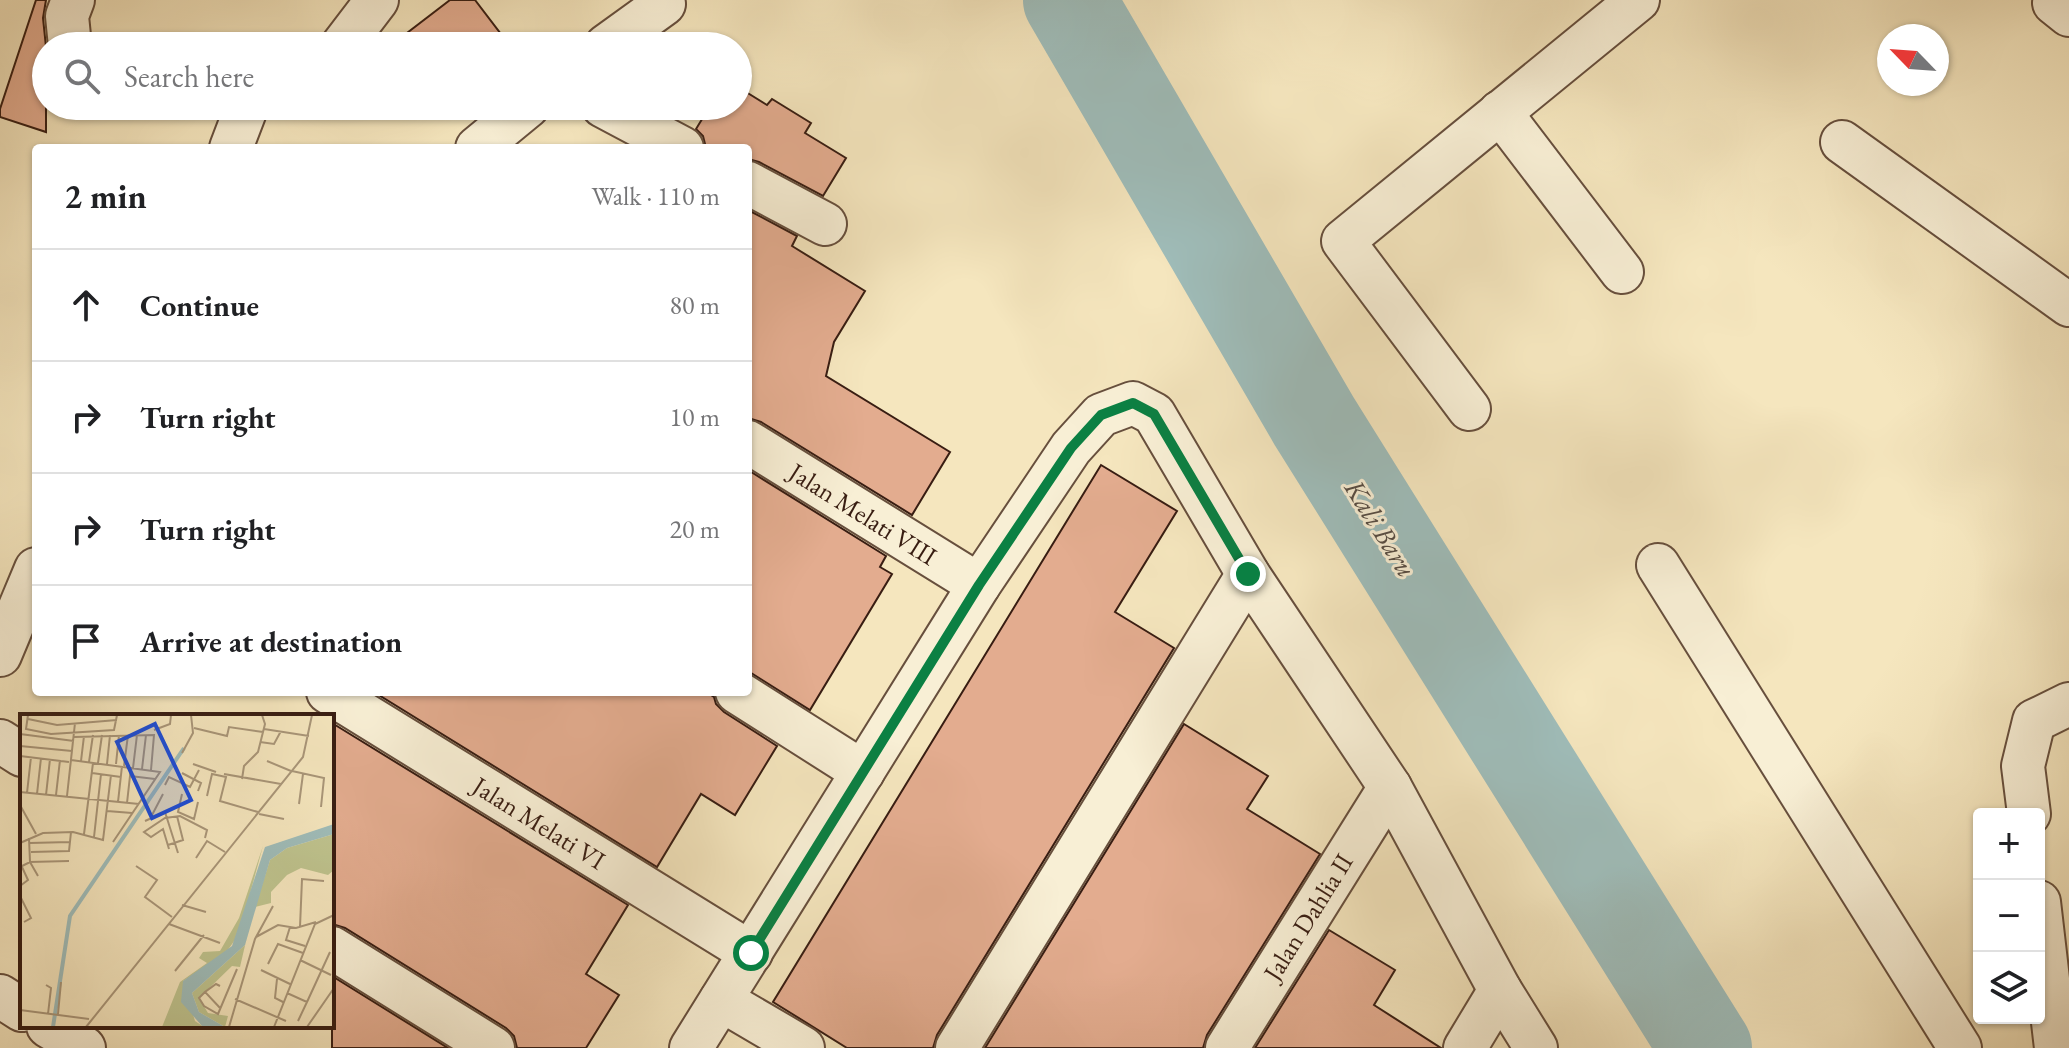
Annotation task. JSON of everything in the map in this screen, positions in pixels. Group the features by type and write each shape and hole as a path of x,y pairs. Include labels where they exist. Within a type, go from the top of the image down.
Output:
{"street":[{"path":"69,32 67,16 73,0"},
{"path":"353,32 377,0"},
{"path":"1469,409 1343,241 1638,0"},
{"path":"625,32 664,4"},
{"path":"1500,112 1622,272"},
{"path":"233,144 242,120"},
{"path":"482,144 511,120"},
{"path":"629,120 674,144"},
{"path":"1842,142 2069,305"},
{"path":"752,185 825,224"},
{"path":"691,1048 979,585 1071,448 1101,415 1133,403 1154,414 1248,574 1390,787 1500,990 1536,1048"},
{"name":"Jalan Melati VIII","path":"752,444 979,585"},
{"path":"1658,565 1960,1048"},
{"path":"957,1048 1248,574"},
{"path":"0,655 32,579"},
{"name":"Jalan Melati VI","path":"334,696 751,953"},
{"path":"743,696 863,772"},
{"path":"2028,808 2023,766 2034,721 2069,704"},
{"path":"0,741 20,754"},
{"name":"Jalan Dahlia II","path":"1227,1048 1390,787"},
{"path":"334,949 493,1048"},
{"path":"2045,952 2056,1048"},
{"path":"1465,1048 1500,990"},
{"path":"0,996 20,1009"},
{"path":"721,1000 803,1048"},
{"path":"51,1028 84,1048"}],"building":[{"path":"36,0 46,0 44,32 32,32 32,120 46,120 46,132 0,117"},
{"path":"450,0 475,0 499,32 408,32"},
{"path":"752,96 767,105 772,99 811,123 805,133 846,158 823,196 752,160 752,144 705,144 703,136 696,129 701,120 752,120"},
{"path":"752,212 797,236 792,246 865,291 834,342 826,376 950,452 912,515 752,419"},
{"path":"1101,465 1177,511 1115,612 1174,648 937,1035 933,1048 847,1048 773,1002"},
{"path":"752,472 886,556 880,567 892,574 810,710 752,674"},
{"path":"380,696 712,696 724,712 777,746 735,815 701,794 657,867"},
{"path":"334,724 628,905 586,974 619,995 586,1048 517,1048 514,1036 506,1028 345,928 334,925"},
{"path":"1184,724 1268,776 1247,809 1320,854 1207,1035 1203,1048 985,1048"},
{"path":"1329,930 1395,970 1374,1005 1441,1048 1255,1048"},
{"path":"334,977 448,1048 332,1048"}],"waterway":[{"name":"Kali Baru","path":"1069,0 1314,421 1706,1048"}],"route":[{"path":"751,953 979,585 1071,448 1101,415 1133,403 1154,414 1248,574"}]}
